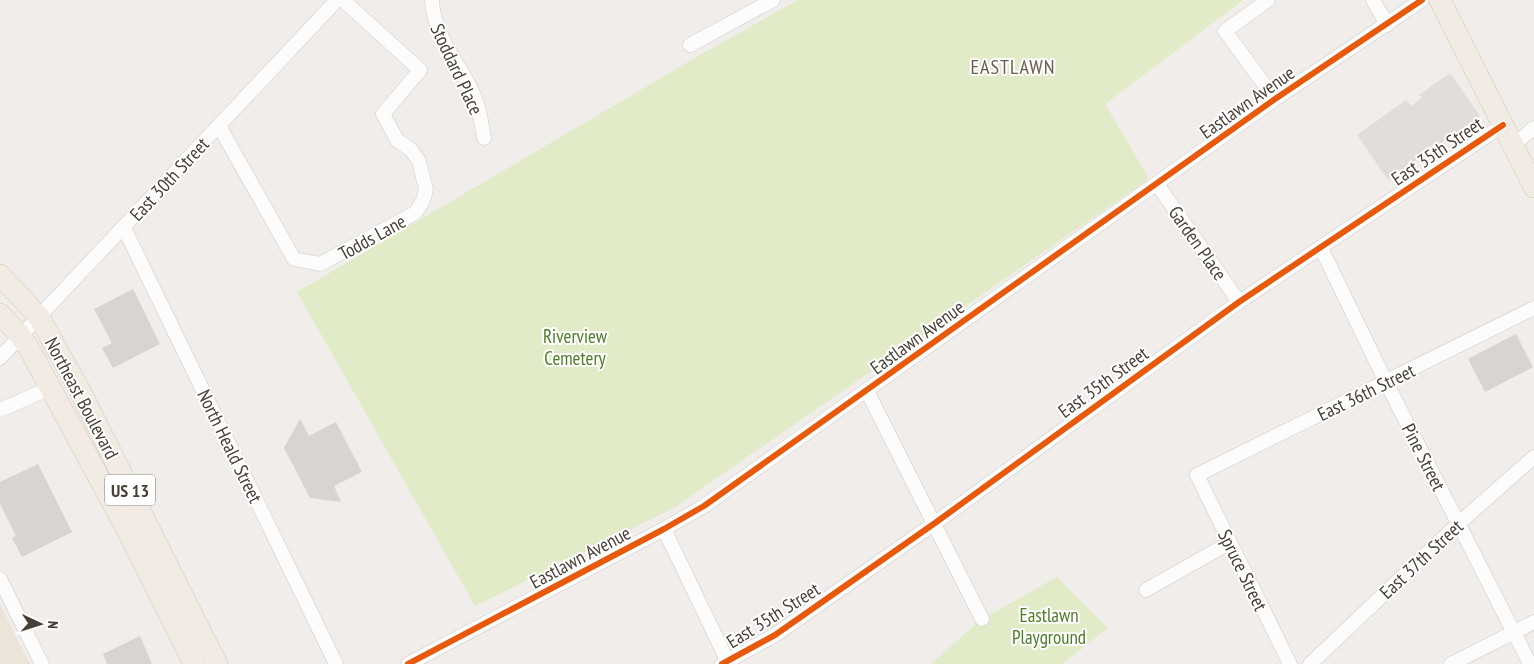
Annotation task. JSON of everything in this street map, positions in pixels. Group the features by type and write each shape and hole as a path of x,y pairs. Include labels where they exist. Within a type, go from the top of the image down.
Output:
{"main road":[{"path":"1437,1 1534,187"},
{"name":"Northeast Boulevard","path":"0,275 39,317 83,396 217,664"},
{"name":"Northeast Boulevard","path":"0,314 20,335"},
{"name":"US 13","path":"20,335 125,526 194,664"}],"street":[{"name":"East 30th Street","path":"0,358 337,0"},
{"name":"Todds Lane","path":"219,126 294,258 320,264 415,213 426,194 425,177 418,160 411,150 398,140 384,114 420,70 343,0"},
{"name":"Stoddard Place","path":"432,0 433,17 451,58 478,106 484,138"},
{"path":"690,45 773,0"},
{"path":"1268,0 1225,31 1275,99"},
{"path":"1373,0 1386,24"},
{"name":"Eastlawn Avenue","path":"411,663 704,506 1275,99 1386,24 1437,1"},
{"name":"East 35th Street","path":"726,663 775,635 935,523 1239,302 1503,125"},
{"path":"1513,145 1534,128"},
{"name":"Garden Place","path":"1157,184 1239,302"},
{"name":"North Heald Street","path":"124,228 336,664"},
{"name":"Pine Street","path":"1321,248 1386,382 1530,664"},
{"name":"East 36th Street","path":"1197,475 1534,308"},
{"path":"0,410 50,388"},
{"path":"867,391 982,619"},
{"name":"East 37th Street","path":"1310,664 1459,523 1534,457"},
{"name":"Spruce Street","path":"1197,475 1290,664"},
{"path":"664,529 726,663"},
{"path":"1146,590 1229,543"},
{"path":"0,579 42,664"},
{"path":"1451,664 1534,622"}],"shaded area":[{"path":"1450,73 1480,116 1388,180 1357,135 1406,100 1411,106 1422,98 1419,95"},
{"path":"0,605 30,664 0,664"}],"green space":[{"name":"Riverview Cemetery","path":"798,0 1243,0 1105,104 1149,179 672,509 475,606 297,292 700,55"},
{"name":"Eastlawn Playground","path":"1057,577 1108,628 1062,664 931,664 979,621"}],"building":[{"path":"133,289 160,344 113,368 102,348 112,343 94,309"},
{"path":"1516,334 1533,367 1485,392 1468,359"},
{"path":"300,419 309,436 336,422 362,472 334,486 341,502 310,498 284,448"},
{"path":"38,464 72,532 22,557 12,538 16,536 0,504 0,482"},
{"path":"140,636 152,664 107,664 103,654"}],"cycle path":[{"path":"408,664 704,506 1275,99 1422,0"},
{"path":"722,664 775,635 935,523 1239,302 1503,125"}],"district":[{"name":"EASTLAWN","path":"1013,67"}]}
